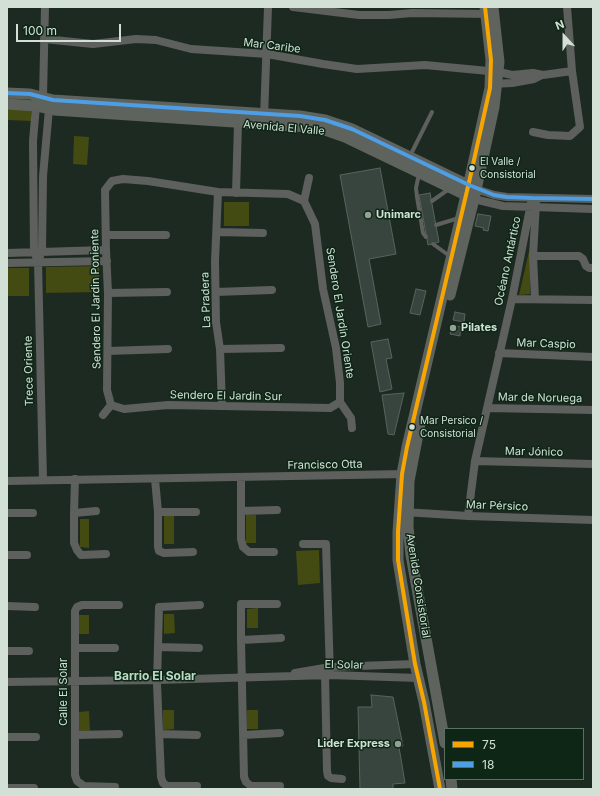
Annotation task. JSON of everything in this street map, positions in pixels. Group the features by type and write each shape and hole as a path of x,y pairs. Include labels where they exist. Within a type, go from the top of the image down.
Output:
{"main road":[{"name":"Avenida Consistorial","path":"406,474 423,408 471,192 494,107 494,84 498,44 490,11"},
{"name":"Avenida El Valle","path":"7,93 30,94 53,100 309,123 325,120 352,129 410,157 471,192"},
{"name":"Avenida El Valle","path":"7,104 36,106 49,109 238,123 264,119"},
{"name":"Avenida El Valle","path":"309,123 346,137 450,188 471,192"},
{"name":"Avenida Consistorial","path":"440,789 424,702 415,664 398,560 398,546 404,512 407,447 460,218 471,192"},
{"name":"Avenida Consistorial","path":"404,512 444,738"},
{"path":"411,639 413,636 418,634 424,636 426,640"}],"street":[{"path":"45,7 43,97 49,109"},
{"path":"264,119 268,7"},
{"path":"292,7 359,15 389,15 412,12 490,11"},
{"path":"533,132 548,135 570,136 580,127 572,71 567,7"},
{"name":"Mar Caribe","path":"44,39 93,44 136,39 156,40 191,49 267,54 358,69 425,65 512,75 533,73 543,75"},
{"path":"494,84 534,79 543,75 572,71"},
{"path":"36,106 43,97"},
{"name":"Trece Oriente","path":"36,106 33,141 34,252 38,261 43,480"},
{"name":"Trece Oriente","path":"38,261 42,251 43,176 49,109"},
{"path":"236,193 238,123"},
{"path":"218,192 288,194 304,201 309,178"},
{"name":"Sendero El Jardin Poniente","path":"111,405 107,390 108,293 105,190 112,181 122,179 148,181 218,192"},
{"name":"La Pradera","path":"218,192 216,322 220,349 222,406"},
{"name":"Avenida El Valle","path":"471,192 507,197 593,199"},
{"name":"Avenida El Valle","path":"471,192 502,206 593,209"},
{"name":"Océano Antártico","path":"534,198 533,256 535,298"},
{"name":"Sendero El Jardin Oriente","path":"304,201 315,224 323,289 336,348 340,383 340,402"},
{"name":"Océano Antártico","path":"468,516 474,462 533,208"},
{"path":"217,232 263,233"},
{"path":"106,235 166,235"},
{"path":"7,253 106,250"},
{"path":"533,256 579,256 583,259 588,268 593,268"},
{"path":"7,263 38,261 107,262"},
{"path":"216,292 272,290"},
{"path":"108,293 167,292"},
{"path":"512,299 535,298 593,300"},
{"path":"220,349 281,348"},
{"path":"108,351 168,349"},
{"name":"Mar Caspio","path":"499,353 593,357"},
{"path":"340,402 351,418 352,428"},
{"name":"Sendero El Jardin Sur","path":"111,405 124,409 168,405 330,408 340,402"},
{"path":"103,415 111,405"},
{"name":"Mar de Noruega","path":"487,408 593,410"},
{"name":"Mar Jónico","path":"474,462 593,464"},
{"name":"Francisco Otta","path":"7,481 406,474"},
{"path":"241,478 241,539 243,548 249,552 274,552"},
{"path":"75,479 74,543 77,550 81,554 106,554"},
{"path":"155,479 159,551 164,553 193,552"},
{"path":"241,511 278,510"},
{"path":"74,512 96,511"},
{"path":"158,512 196,512"},
{"name":"Mar Pérsico","path":"404,512 468,516 593,520"},
{"path":"7,513 33,513"},
{"path":"303,544 326,544 328,672 327,771 328,776 331,778 342,779"},
{"path":"7,555 27,555"},
{"path":"277,604 241,604 241,640 244,777 246,782 251,786 280,786"},
{"name":"Calle El Solar","path":"115,787 84,786 77,781 75,775 75,611 82,605 119,605"},
{"path":"197,786 167,786 163,783 161,776 158,647 159,607 200,605"},
{"path":"7,606 36,607"},
{"path":"241,640 281,638"},
{"path":"158,647 199,648"},
{"path":"75,648 115,648"},
{"path":"7,650 29,651"},
{"name":"El Solar","path":"7,682 269,678 415,664"},
{"name":"El Solar","path":"328,672 418,678"},
{"path":"244,735 280,733"},
{"path":"76,735 119,734"},
{"path":"159,734 197,735"},
{"path":"7,737 36,737"},
{"path":"7,788 34,788"}],"lane":[{"path":"410,157 432,112"},
{"path":"420,174 416,193 424,229 423,233 426,238"},
{"path":"432,201 450,188"},
{"path":"436,226 460,218"},
{"path":"433,244 451,257"}],"green space":[{"path":"7,107 31,108 31,121 7,120"},
{"path":"74,136 89,137 87,165 73,164"},
{"path":"224,202 249,202 249,226 224,226"},
{"path":"530,247 530,294 519,295"},
{"path":"99,266 100,292 46,293 46,267"},
{"path":"7,268 29,268 29,296 7,296"},
{"path":"246,515 256,515 256,543 246,543"},
{"path":"164,516 174,516 174,544 164,544"},
{"path":"80,519 89,519 89,548 80,547"},
{"path":"319,550 320,583 298,585 296,551"},
{"path":"258,608 258,628 247,628 247,609"},
{"path":"164,614 174,614 175,633 164,634"},
{"path":"78,615 89,615 89,634 79,634"},
{"path":"163,710 174,710 174,729 163,730"},
{"path":"247,710 258,710 258,729 247,729"},
{"path":"89,711 90,731 79,731 79,712"}],"building":[{"name":"Unimarc","path":"380,168 396,254 369,259 381,324 368,327 340,175"},
{"path":"430,193 439,242 428,245 419,195"},
{"path":"478,214 491,216 488,231 483,230 484,228 475,226"},
{"path":"416,289 426,291 420,315 410,313"},
{"path":"455,312 465,314 464,322 453,320"},
{"path":"452,325 461,327 460,336 450,334"},
{"path":"388,339 392,358 386,359 392,389 380,392 371,342"},
{"path":"404,393 394,435 388,434 382,395"},
{"path":"371,695 393,697 403,746 399,747 405,783 393,784 393,789 360,789 358,707 372,707"}],"transit line":[{"name":"75","path":"440,789 424,702 415,664 398,560 398,532 402,474 407,447 490,88 491,60 485,7"},
{"name":"18","path":"7,93 30,94 53,100 300,116 325,120 352,129 469,185 494,195 507,197 593,199"}],"place":[{"name":"El Valle / Consistorial","path":"472,168"},
{"name":"Unimarc","path":"368,215"},
{"name":"Pilates","path":"453,328"},
{"name":"Mar Persico / Consistorial","path":"412,427"},
{"name":"Lider Express","path":"398,744"}],"district":[{"name":"Barrio El Solar","path":"155,676"}]}
